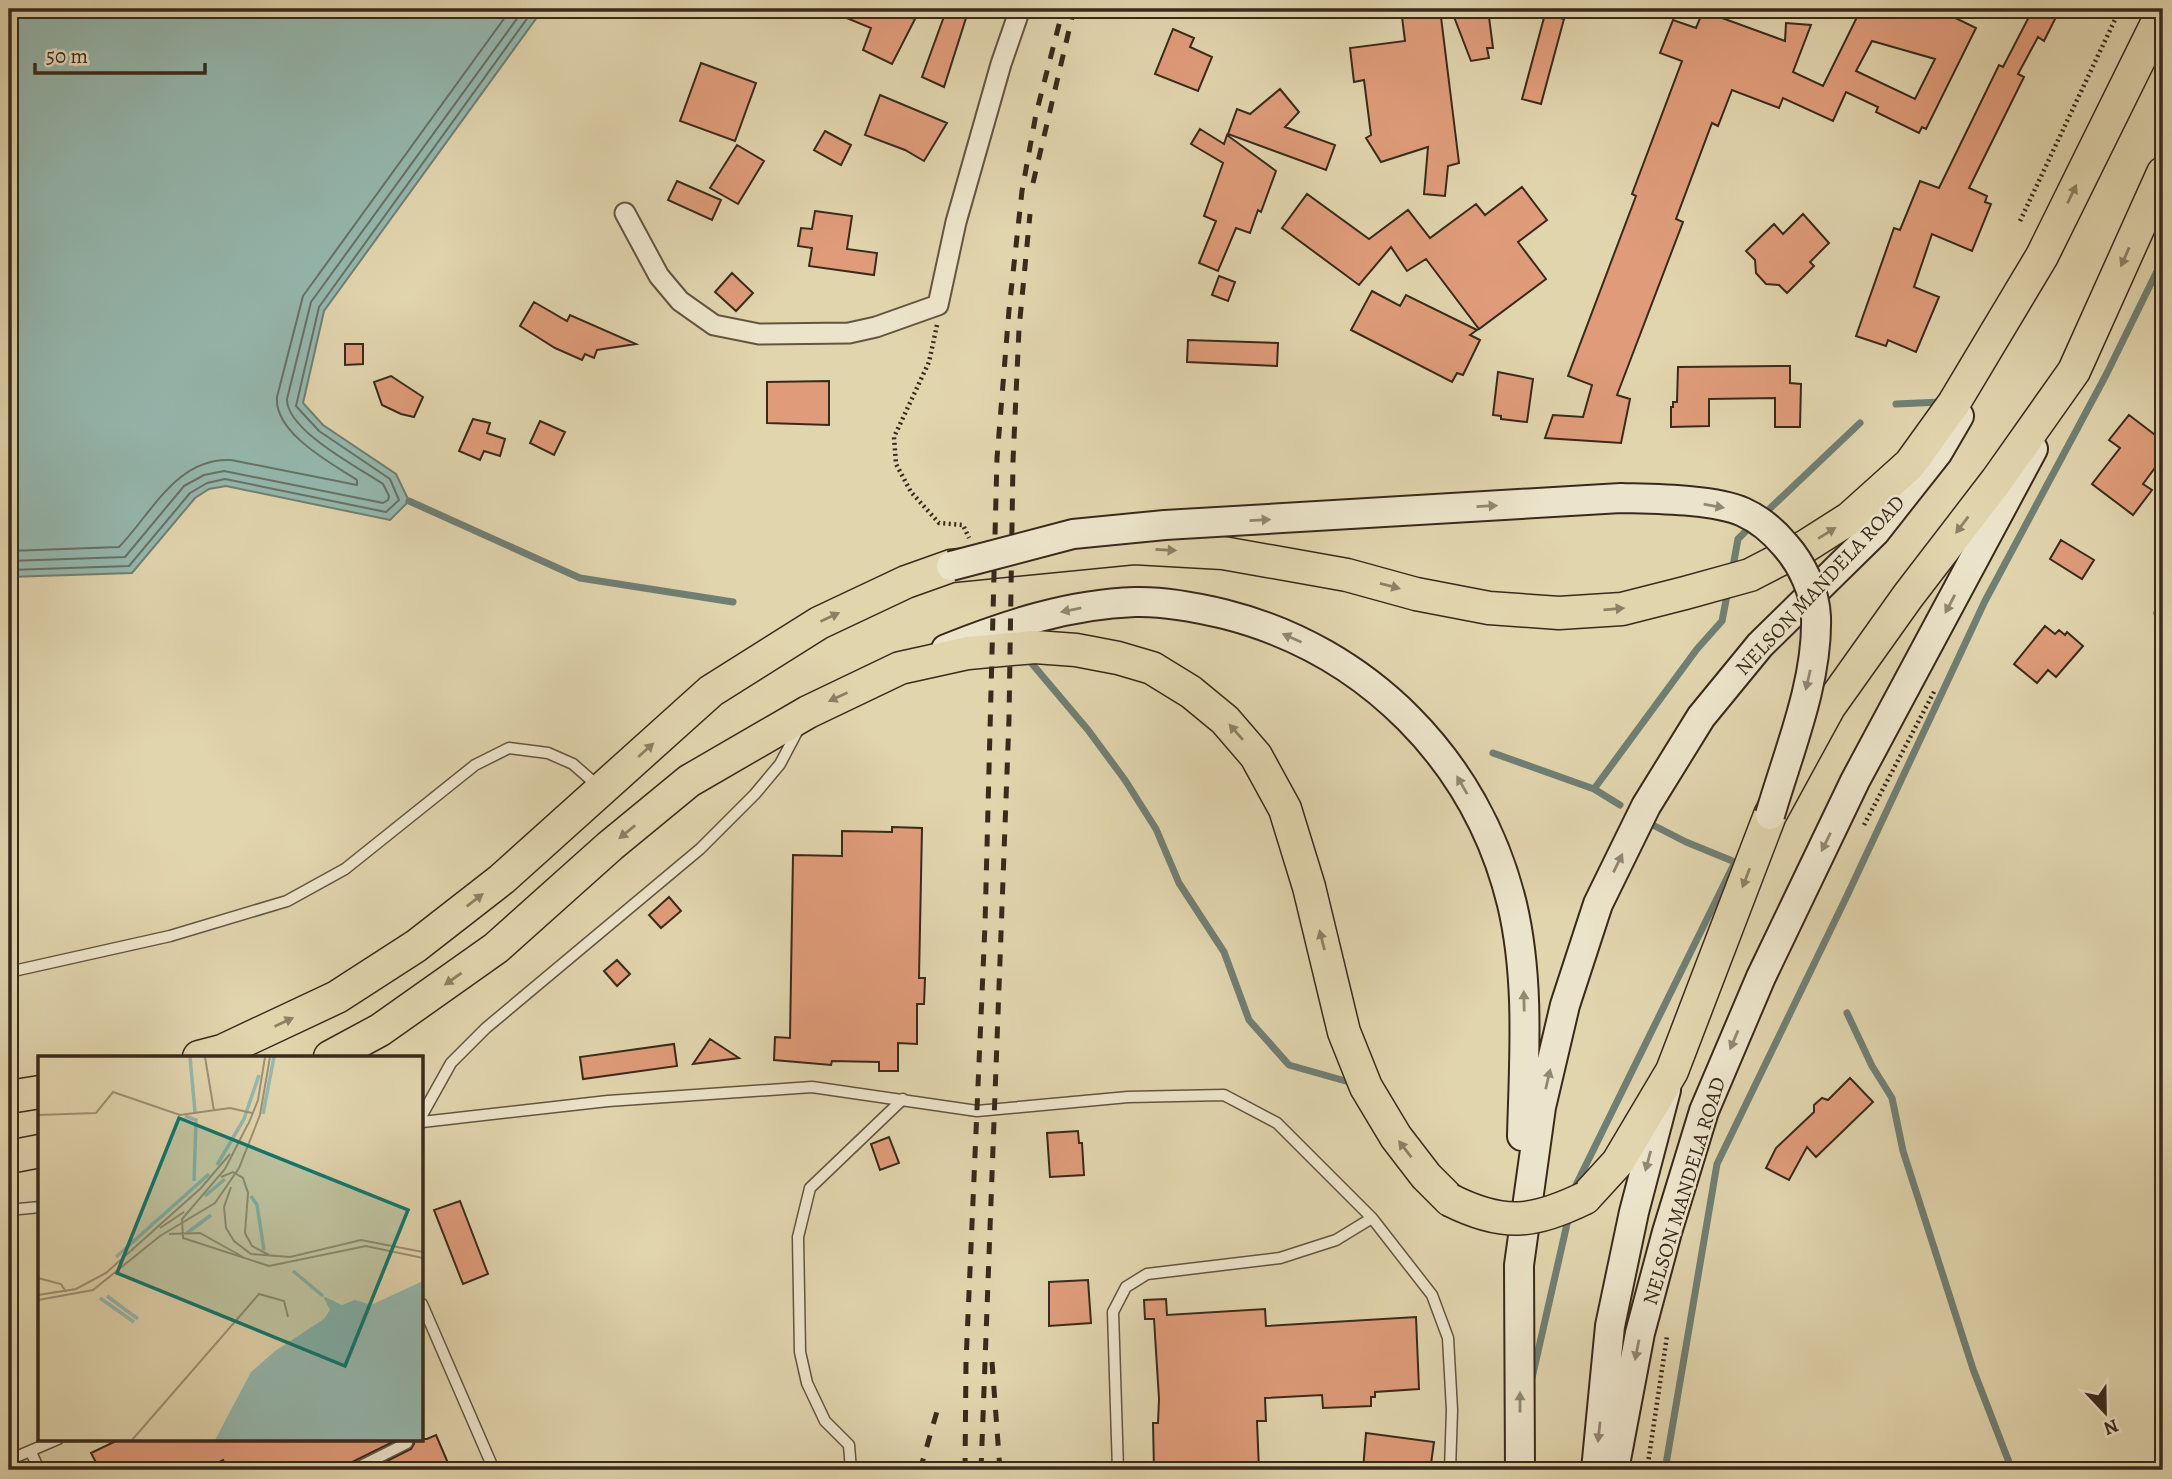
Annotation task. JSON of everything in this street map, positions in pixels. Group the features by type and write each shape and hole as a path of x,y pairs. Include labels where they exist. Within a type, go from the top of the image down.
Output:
{"main road":[{"name":"NELSON MANDELA ROAD","path":"1520,1470 1519,1265 1541,1107 1565,1005 1598,904 1646,806 1701,718 1760,645 1875,531 1938,452 1984,373 2163,11"},
{"name":"NELSON MANDELA ROAD","path":"1614,1470 1640,1332 1667,1232 1704,1111 1760,978 1855,781 2074,371 2163,173"},
{"path":"951,566 1134,548 1223,553 1347,575 1416,594 1489,608 1559,613 1622,609 1724,582 1761,569 1806,546 1850,518 1910,464 1954,403 2042,256"},
{"path":"1770,815 1829,707 2074,371"},
{"path":"203,1056 222,1051 337,997 416,946 502,879 711,691 818,622 906,582 951,566 1073,534 1165,525 1622,498 1669,499 1743,512 1774,533 1790,551 1808,580 1816,615 1814,657 1770,815 1672,1071 1634,1212 1611,1326 1596,1470"},
{"path":"332,1056 380,1030 496,948 610,846 690,781 808,712 900,668 1004,626 1073,608 1136,602 1187,605 1257,623 1323,652 1383,696 1426,736 1460,780 1493,845 1511,902 1523,961 1519,1265"},
{"path":"900,668 968,653 1035,647 1076,650 1152,668 1191,692 1225,720 1256,755 1285,808 1309,887 1344,1032 1366,1087 1396,1137 1426,1176 1450,1200 1474,1212 1500,1219 1553,1214 1586,1198 1618,1162 1672,1071"},
{"path":"9,1097 38,1092"},
{"path":"9,1157 38,1150"}],"street":[{"path":"625,213 659,276 680,301 714,325 759,334 849,333 877,327 938,305 956,222 1001,64 1020,9"}],"lane":[{"path":"424,1111 451,1063 486,1028 700,849 755,794 780,764 808,712"},
{"path":"9,972 170,936 286,901 345,869 475,765 509,748 548,753 573,764 602,789"},
{"path":"424,1122 608,1101 812,1087 977,1111 1128,1097 1224,1095 1277,1123 1372,1218 1433,1295 1448,1338 1452,1410 1450,1470"},
{"path":"851,1470 849,1445 825,1422 807,1382 800,1352 798,1237 810,1188 903,1099"},
{"path":"9,1210 38,1207"},
{"path":"1118,1470 1112,1312 1126,1287 1147,1274 1280,1258 1336,1240 1372,1218"},
{"path":"424,1309 494,1470"},
{"path":"9,1460 56,1440"},
{"path":"353,1470 407,1443"},
{"path":"31,1452 39,1470"}],"path":[{"path":"2020,221 2120,9"},
{"path":"938,305 937,334 929,362 894,437 896,464 911,492 940,523 963,524"},
{"path":"1860,833 1937,686"},
{"path":"1647,1470 1668,1334"}],"water":[{"path":"9,9 543,9 324,311 303,403 323,425 396,474 409,501 390,520 226,486 209,489 195,498 132,573 9,577"}],"building":[{"path":"825,9 887,9 915,19 892,64 863,50 871,28"},
{"path":"1401,9 1440,9 1459,163 1448,166 1445,196 1424,194 1428,147 1381,162 1366,138 1371,135 1364,80 1354,82 1350,48 1405,41"},
{"path":"1451,9 1488,9 1493,48 1487,48 1489,58 1471,61"},
{"path":"1861,9 1937,9 1976,28 1926,129 1922,127 1919,133 1876,112 1878,107 1846,92 1833,121 1783,98 1779,108 1732,90 1718,126 1712,123 1676,219 1683,222 1617,395 1630,399 1621,443 1545,438 1553,415 1583,417 1592,385 1568,376 1636,196 1632,194 1682,61 1660,53 1673,20 1696,28 1703,11 1785,41 1786,23 1811,25 1793,72 1823,86","holes":["1872,41 1935,59 1915,99 1856,71"]},
{"path":"2033,9 2060,9 2044,41 2038,37 2018,74 2024,77 1969,188 1987,196 1985,202 1991,204 1972,251 1932,234 1914,287 1939,297 1916,352 1888,340 1886,346 1856,336 1894,228 1900,230 1920,181 1939,188 1999,65 2003,67"},
{"path":"946,11 966,18 944,87 922,77"},
{"path":"1545,14 1564,19 1541,104 1522,99"},
{"path":"1173,29 1194,38 1190,47 1212,57 1198,91 1155,74"},
{"path":"701,63 756,83 735,141 680,121"},
{"path":"1280,89 1299,112 1285,127 1335,145 1326,170 1228,134 1237,109 1250,114"},
{"path":"880,95 947,123 924,161 905,150 865,135"},
{"path":"1200,129 1224,144 1227,135 1276,171 1250,233 1236,228 1218,271 1199,263 1216,221 1204,216 1223,163 1191,144"},
{"path":"825,131 851,145 841,165 814,150"},
{"path":"737,145 764,161 738,204 710,188"},
{"path":"677,181 721,200 712,220 668,200"},
{"path":"1522,187 1547,220 1518,242 1546,279 1479,329 1426,259 1407,271 1391,247 1359,285 1282,228 1307,194 1369,239 1408,210 1430,238 1476,204 1485,215"},
{"path":"815,211 852,216 847,249 877,253 874,275 809,266 812,248 798,246 801,228 812,229"},
{"path":"1803,214 1829,243 1810,262 1814,266 1787,293 1779,285 1766,284 1756,273 1755,260 1746,251 1774,224 1783,234"},
{"path":"732,273 753,293 736,311 715,292"},
{"path":"1219,276 1235,282 1228,301 1212,295"},
{"path":"1372,291 1400,306 1406,295 1477,330 1470,335 1480,340 1463,375 1457,373 1452,382 1351,330"},
{"path":"534,302 567,321 570,315 636,344 597,350 594,358 585,354 582,360 555,348 520,326"},
{"path":"1188,340 1278,343 1277,366 1187,362"},
{"path":"345,344 363,344 363,364 345,365"},
{"path":"1790,366 1790,383 1801,384 1800,427 1775,427 1775,398 1709,399 1709,426 1671,427 1671,407 1673,402 1677,402 1678,367"},
{"path":"1498,372 1533,379 1527,422 1501,419 1501,416 1493,415"},
{"path":"391,376 423,397 414,417 382,405 374,382"},
{"path":"829,381 829,425 767,423 767,382"},
{"path":"2129,415 2163,441 2163,457 2143,484 2152,490 2133,515 2092,484 2120,448 2109,440"},
{"path":"473,419 490,423 487,433 505,439 500,456 484,451 480,460 459,451"},
{"path":"540,421 565,432 554,455 530,443"},
{"path":"2061,540 2094,560 2082,579 2050,559"},
{"path":"2045,626 2055,634 2059,630 2065,635 2067,632 2083,646 2056,677 2048,670 2037,683 2014,664"},
{"path":"892,827 922,828 919,978 925,978 924,1004 917,1004 917,1044 898,1043 898,1071 879,1071 879,1062 832,1061 831,1065 774,1060 775,1037 790,1038 793,855 842,856 842,831 892,832"},
{"path":"669,897 681,911 661,928 649,915"},
{"path":"617,960 630,974 617,986 604,971"},
{"path":"710,1039 739,1058 693,1064"},
{"path":"674,1044 677,1066 583,1079 580,1057"},
{"path":"1850,1078 1873,1102 1816,1157 1807,1147 1789,1180 1766,1168 1776,1148 1814,1112 1814,1105 1822,1098 1828,1100"},
{"path":"1078,1131 1079,1143 1082,1143 1084,1175 1050,1177 1047,1133"},
{"path":"889,1137 899,1163 880,1170 871,1144"},
{"path":"460,1201 488,1274 463,1284 434,1210"},
{"path":"1088,1280 1091,1323 1049,1326 1049,1282"},
{"path":"1166,1299 1167,1315 1265,1309 1266,1326 1416,1317 1419,1389 1375,1392 1375,1397 1371,1397 1371,1406 1323,1408 1322,1395 1265,1398 1266,1421 1257,1421 1259,1470 1154,1470 1153,1423 1158,1423 1159,1399 1154,1319 1145,1319 1144,1300"},
{"path":"1366,1433 1434,1442 1431,1464 1415,1462 1414,1470 1363,1470"},
{"path":"436,1435 451,1470 369,1470 411,1449 413,1440"},
{"path":"118,1440 397,1440 350,1463 346,1470 229,1470 223,1460 204,1470 100,1470 91,1453"}],"waterway":[{"path":"1665,1470 1717,1164 1845,900 1985,601 2106,375 2163,259"},
{"path":"1896,404 1942,402"},
{"path":"1762,516 1860,423"},
{"path":"409,501 580,578 733,602"},
{"path":"1732,572 1738,539 1753,524"},
{"path":"1594,789 1697,649 1722,621 1728,590"},
{"path":"1028,659 1088,730 1125,780 1156,829 1179,883 1224,952 1249,1020 1289,1065 1356,1084"},
{"path":"1493,753 1594,789 1620,805"},
{"path":"1574,1193 1735,862 1647,822"},
{"path":"1847,1013 1872,1066 1892,1098 1903,1151 1973,1369 2012,1470"},
{"path":"1532,1378 1569,1215"}],"railway":[{"path":"965,1470 966,1362 985,925 997,458 1022,191 1036,114 1063,9"},
{"path":"1033,183 1074,9"},
{"path":"981,1470 1009,719 1013,461 1019,329 1030,214"},
{"path":"992,1362 1000,1470"},
{"path":"920,1470 940,1401"}]}
